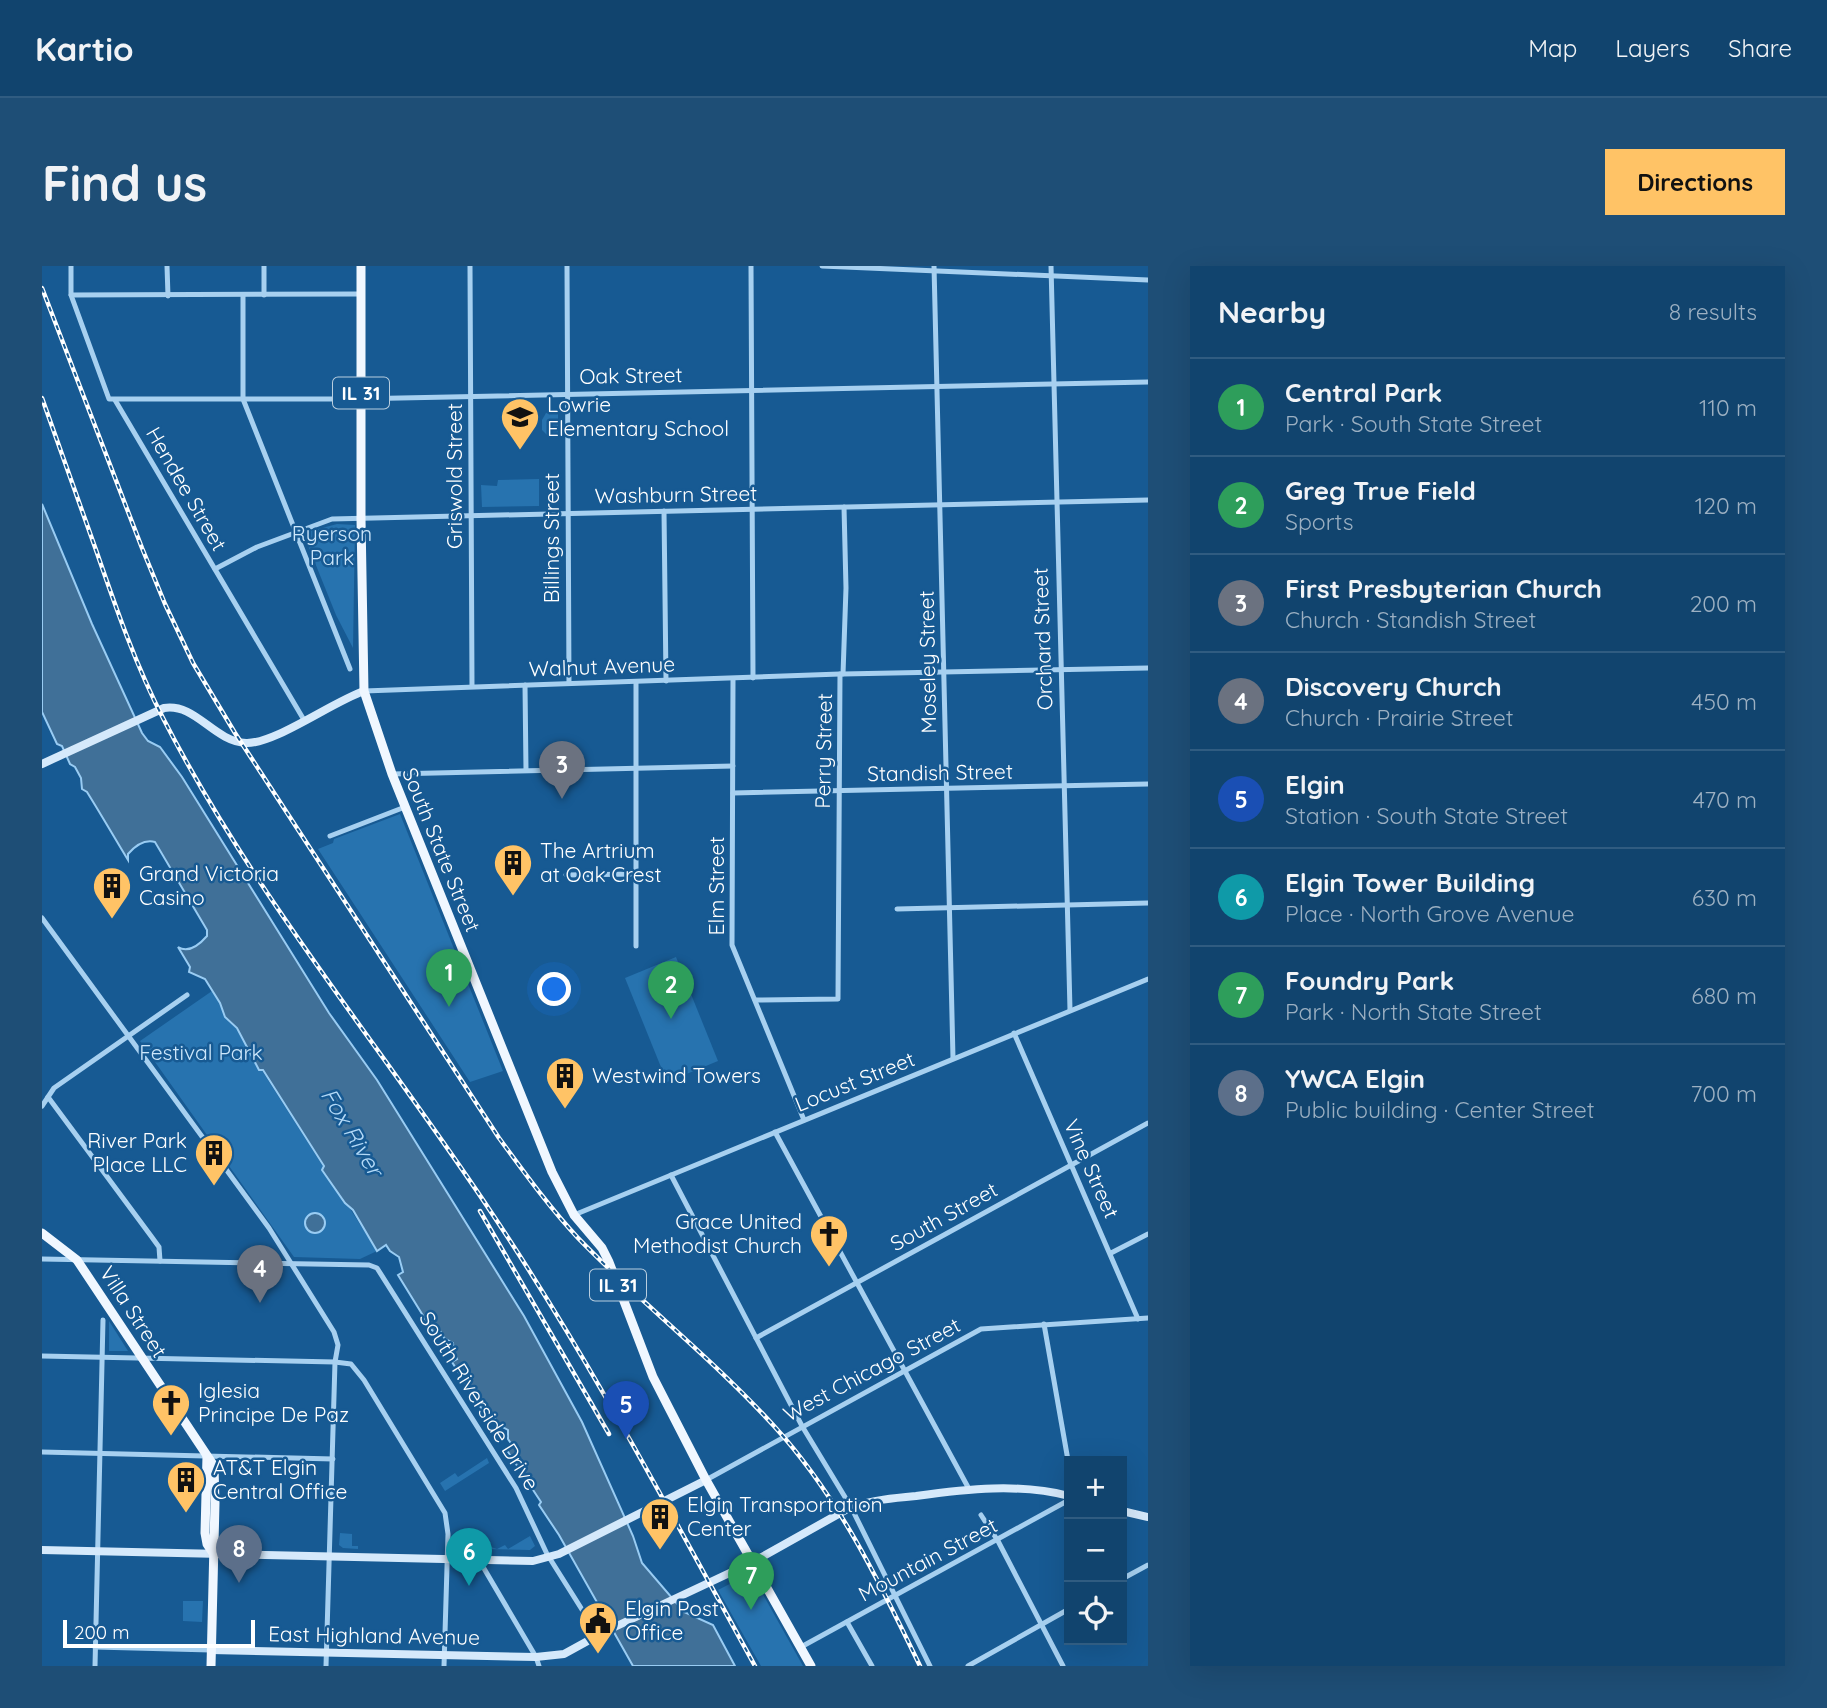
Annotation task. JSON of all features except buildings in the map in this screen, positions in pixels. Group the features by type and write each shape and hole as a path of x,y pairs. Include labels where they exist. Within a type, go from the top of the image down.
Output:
{"main road":[{"name":"South State Street","path":"361,266 361,519 364,691 368,709 552,1172 574,1215 602,1248 610,1262 653,1377 706,1480"},
{"name":"Villa Street","path":"42,1233 77,1260 214,1466 211,1666"},
{"name":"IL 31","path":"706,1480 811,1666"}],"street":[{"name":"Hendee Street","path":"71,266 71,295 109,399 115,400 304,720"},
{"path":"167,266 168,296"},
{"path":"264,266 264,295"},
{"name":"Griswold Street","path":"470,266 472,686"},
{"name":"Billings Street","path":"567,266 569,683"},
{"path":"751,266 753,678"},
{"path":"822,266 1148,280"},
{"name":"Orchard Street","path":"1051,266 1070,1010"},
{"name":"Moseley Street","path":"934,269 953,1058"},
{"path":"71,295 360,294"},
{"path":"243,295 243,399 350,669"},
{"name":"Oak Street","path":"115,400 361,398 1148,382"},
{"name":"Washburn Street","path":"215,569 257,547 331,519 1148,500"},
{"name":"Perry Street","path":"755,1000 838,999 839,792 846,588 844,507"},
{"path":"664,511 666,681"},
{"name":"Walnut Avenue","path":"364,691 842,674 1148,668"},
{"name":"Elm Street","path":"733,679 732,945 804,1120"},
{"path":"636,682 636,946"},
{"path":"525,685 526,770"},
{"path":"42,764 164,708 181,708 228,739 247,743 270,737 349,696 364,691"},
{"path":"392,774 733,766"},
{"name":"Standish Street","path":"733,793 1148,784"},
{"path":"330,836 405,807"},
{"path":"566,875 636,874"},
{"path":"897,909 1148,903"},
{"path":"42,918 268,1228 334,1332 338,1345 335,1362 326,1666"},
{"name":"Locust Street","path":"574,1215 1148,979"},
{"path":"42,1106 54,1088 187,995"},
{"name":"Vine Street","path":"1014,1033 1138,1319"},
{"path":"48,1097 155,1241 160,1261"},
{"name":"South Street","path":"756,1338 1148,1123"},
{"path":"775,1132 969,1489"},
{"path":"671,1175 802,1426 851,1507 930,1666"},
{"path":"1111,1253 1148,1234"},
{"path":"42,1259 291,1264"},
{"name":"South Riverside Drive","path":"291,1264 372,1266 379,1270 516,1488 601,1634"},
{"name":"West Chicago Street","path":"706,1480 981,1329 1148,1318"},
{"path":"95,1666 103,1320"},
{"path":"1044,1324 1067,1456"},
{"path":"42,1356 348,1362 361,1376 446,1517 444,1666"},
{"path":"42,1452 333,1459"},
{"path":"42,1550 533,1561 554,1556 706,1480"},
{"name":"East Highland Avenue","path":"95,1647 445,1654 538,1662 559,1656 754,1562 851,1507 869,1502 969,1489 1014,1489 1064,1496"},
{"name":"Mountain Street","path":"801,1647 998,1541 1064,1501"},
{"path":"1127,1512 1148,1517"},
{"path":"981,1515 998,1541 1063,1666"},
{"path":"479,1560 538,1662"},
{"path":"1127,1576 1148,1565"},
{"path":"968,1666 1064,1612"},
{"path":"847,1622 872,1666"}],"green space":[{"path":"546,413 558,414 558,434 547,435 542,430 542,420"},
{"path":"539,479 539,506 482,507 481,485 497,486 498,480"},
{"name":"Ryerson Park","path":"337,524 355,525 353,648 336,615 303,533"},
{"path":"400,814 503,1071 470,1082 318,849 333,843 334,839"},
{"path":"676,957 718,1061 667,1082 625,978"},
{"name":"Festival Park","path":"212,991 225,1017 236,1026 377,1251 360,1259 294,1257 140,1041"},
{"path":"109,1321 128,1351 109,1351"},
{"path":"487,1458 489,1463 445,1491 440,1483 455,1473 458,1477"},
{"path":"340,1533 352,1534 352,1546 358,1546 358,1549 343,1548 339,1545"},
{"path":"530,1536 535,1546 530,1550 481,1549 485,1545 497,1549 505,1545 508,1549"},
{"path":"749,1574 803,1666 761,1666 718,1590"},
{"path":"183,1601 203,1601 202,1622 183,1621"}],"water":[{"name":"Fox River","path":"42,504 92,624 142,733 148,741 160,747 182,777 329,1013 377,1080 524,1316 582,1422 633,1536 642,1563 684,1612 713,1625 735,1666 633,1666 559,1535 539,1505 541,1502 506,1449 512,1445 508,1439 508,1430 495,1419 490,1422 452,1362 457,1359 453,1343 444,1338 441,1332 435,1335 398,1275 403,1272 399,1257 386,1245 377,1251 353,1210 322,1170 324,1166 263,1070 259,1070 237,1028 225,1017 205,979 189,972 190,967 178,947 194,947 207,936 207,930 155,842 147,841 137,846 128,854 128,860 87,792 82,789 81,778 70,764 62,746 57,744 42,712"},
{"path":"315,1213 322,1216 325,1223 322,1230 315,1233 308,1230 305,1223 308,1216"}],"railway":[{"path":"42,288 165,604 193,663 235,733 499,1138 537,1189 567,1226 602,1262 751,1401 818,1481 856,1540 920,1666"},
{"path":"42,398 135,658 199,785 278,909 448,1149 525,1265 627,1435 755,1666"},
{"path":"480,1211 609,1434"}],"place":[{"name":"Lowrie Elementary School","path":"520,451"},
{"name":"First Presbyterian Church","path":"562,799"},
{"name":"The Artrium at Oak Crest","path":"513,897"},
{"name":"Grand Victoria Casino","path":"112,920"},
{"name":"Central Park","path":"449,1007"},
{"name":"Greg True Field","path":"671,1019"},
{"name":"Westwind Towers","path":"565,1110"},
{"name":"River Park Place LLC","path":"214,1187"},
{"name":"Grace United Methodist Church","path":"829,1268"},
{"name":"Discovery Church","path":"260,1303"},
{"name":"Iglesia Principe De Paz","path":"171,1437"},
{"name":"Elgin","path":"626,1439"},
{"name":"AT&T Elgin Central Office","path":"186,1514"},
{"name":"Elgin Transportation Center","path":"660,1551"},
{"name":"YWCA Elgin","path":"239,1583"},
{"name":"Elgin Tower Building","path":"469,1586"},
{"name":"Foundry Park","path":"751,1610"},
{"name":"Elgin Post Office","path":"598,1655"}]}
